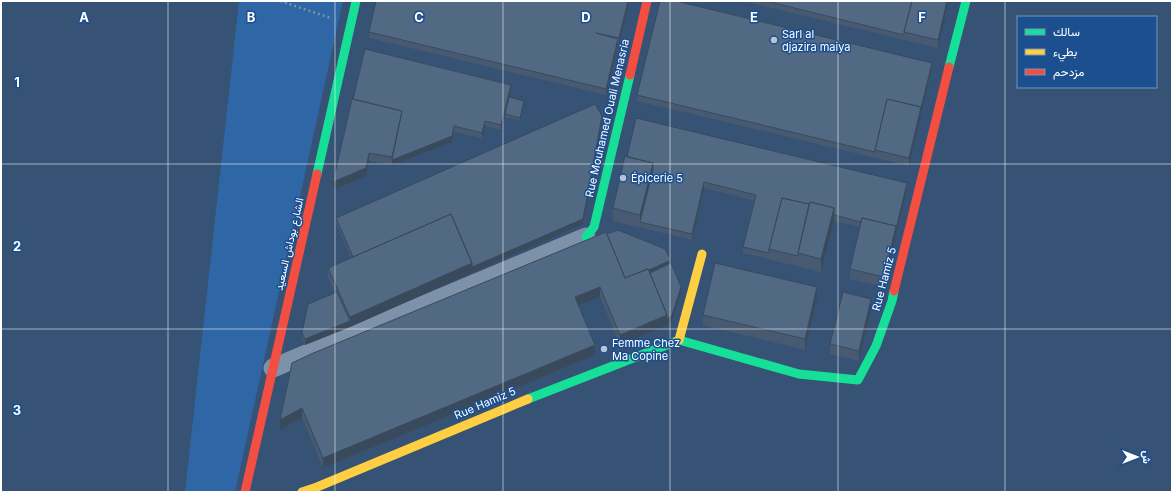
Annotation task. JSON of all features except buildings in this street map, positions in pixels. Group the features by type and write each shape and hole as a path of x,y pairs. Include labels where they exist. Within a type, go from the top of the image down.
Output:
{"street":[{"name":"الشارع بوداش السعيد","path":"245,492 356,1"},
{"name":"Rue Mouhamed Ouali Menasria","path":"586,236 594,227 647,1"},
{"name":"Rue Hamiz 5","path":"302,492 536,395 679,340 799,374 858,380 876,346 892,301 966,1"},
{"path":"273,368 586,236"},
{"path":"679,340 702,254"}],"path":[{"path":"280,1 329,18 351,22"}],"shaded area":[{"path":"239,1 343,1 235,492 185,492"}],"traffic: fast":[{"path":"317,174 356,1"},
{"path":"949,67 966,1"},
{"path":"586,237 594,227 630,75"},
{"path":"679,340 799,374 858,380 876,346 892,301 894,291"},
{"path":"528,399 677,341"}],"traffic: slow":[{"path":"677,341 679,340 702,254"},
{"path":"302,492 528,399"}],"traffic: jam":[{"path":"630,75 647,1"},
{"path":"894,291 949,67"},
{"path":"245,492 317,174"}],"place":[{"name":"Sarl al djazira maiya","path":"774,40"},
{"name":"Épicerie 5","path":"623,178"},
{"name":"Femme Chez Ma Copine","path":"604,349"}]}
